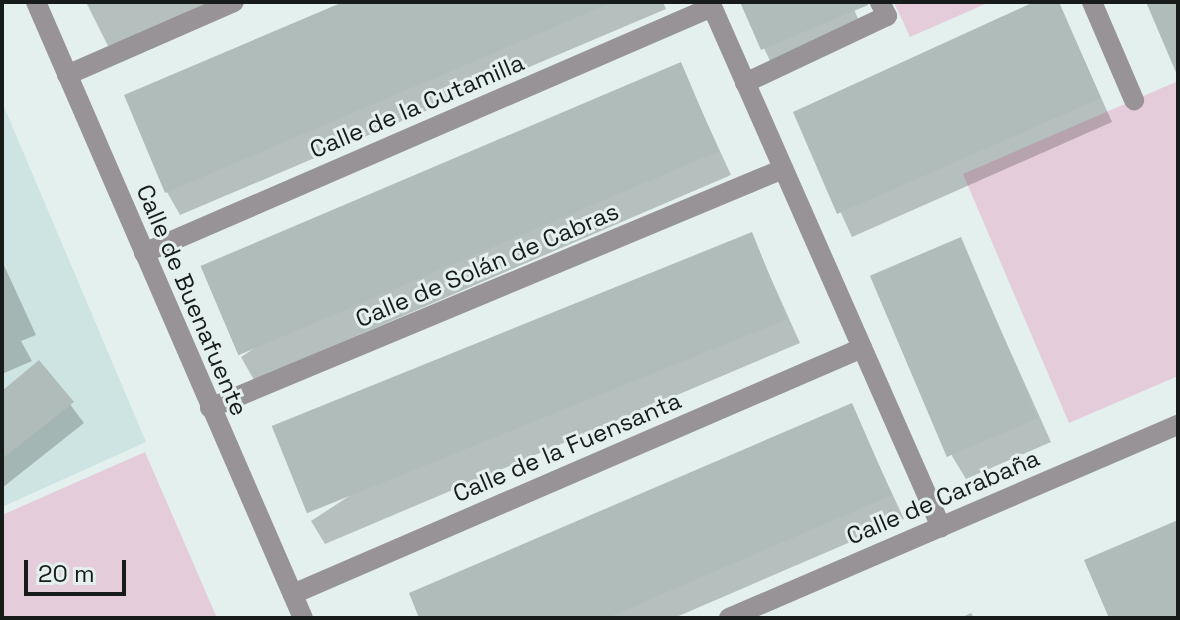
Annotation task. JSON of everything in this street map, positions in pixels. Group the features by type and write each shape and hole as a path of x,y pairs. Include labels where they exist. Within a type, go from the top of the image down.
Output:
{"street":[{"name":"Calle de Buenafuente","path":"36,2 303,618"},
{"path":"67,75 234,2"},
{"path":"745,83 887,16 880,2"},
{"path":"1092,2 1134,100"},
{"path":"711,4 941,527"},
{"name":"Calle de la Cutamilla","path":"144,253 711,4"},
{"name":"Calle de Solán de Cabras","path":"210,408 783,169"},
{"name":"Calle de la Fuensanta","path":"293,594 862,348"},
{"name":"Calle de Carabaña","path":"729,618 1178,425"}],"shaded area":[{"path":"894,2 990,2 910,37"},
{"path":"1178,81 1178,376 1069,423 963,174"},
{"path":"2,102 146,442 2,507"},
{"path":"145,452 217,618 2,618 2,515"}],"building":[{"path":"343,2 613,2 165,193 124,95"},
{"path":"740,2 867,2 868,5 761,50"},
{"path":"1034,2 1059,2 1101,98 837,214 793,112"},
{"path":"1146,2 1178,2 1178,77"},
{"path":"681,62 719,151 238,355 200,266"},
{"path":"752,232 787,319 307,513 272,426"},
{"path":"961,237 1038,418 947,457 870,276"},
{"path":"39,360 74,402 2,459 2,391"},
{"path":"852,403 892,495 607,618 419,618 409,593"},
{"path":"1178,520 1178,618 1109,618 1084,560"}]}
